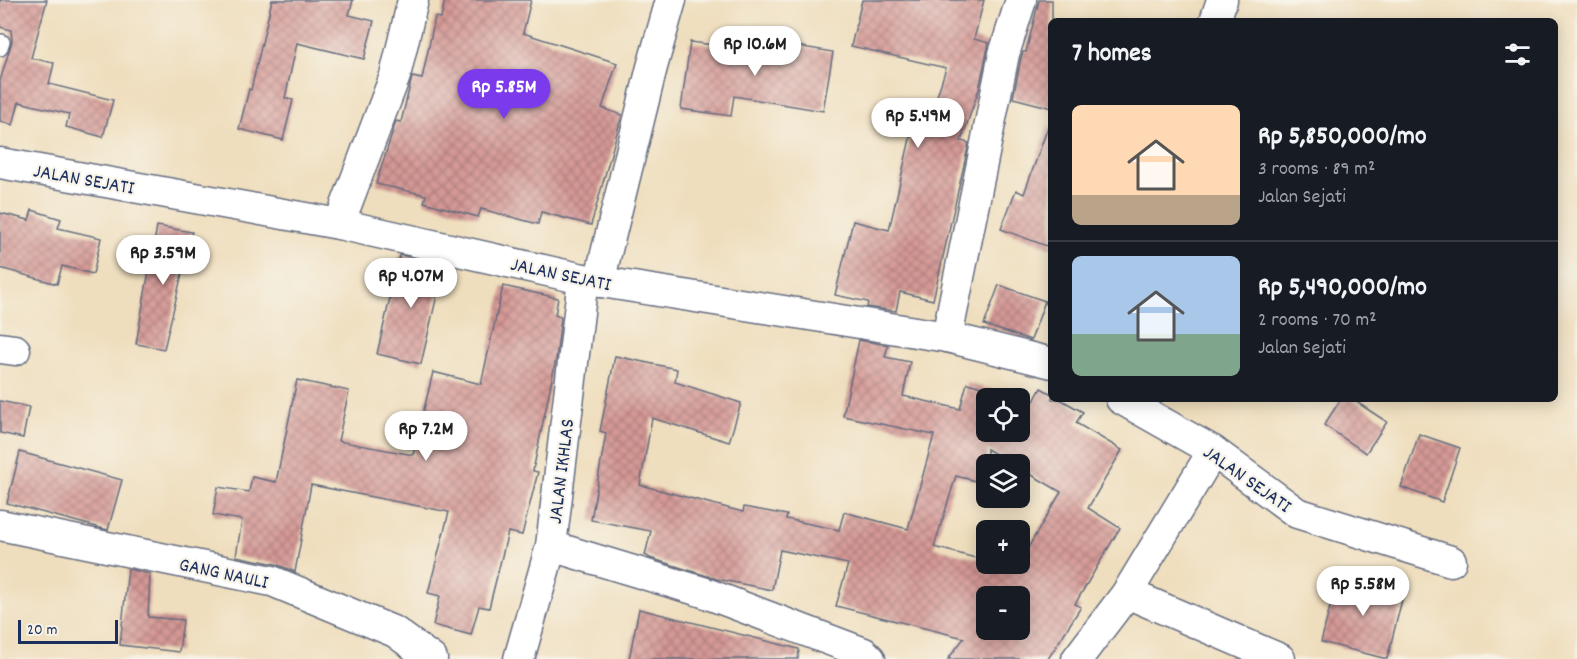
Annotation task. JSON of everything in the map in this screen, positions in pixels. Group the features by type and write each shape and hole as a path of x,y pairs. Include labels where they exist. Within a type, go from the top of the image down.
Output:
{"street":[{"path":"339,224 395,76 413,0"},
{"name":"JALAN IKHLAS","path":"519,659 551,546 591,280 671,0"},
{"path":"947,337 1005,54 1021,0"},
{"path":"1216,18 1222,0"},
{"name":"JALAN SEJATI","path":"0,163 339,224 591,280 947,337 1048,362"},
{"name":"JALAN SEJATI","path":"1126,402 1213,451 1297,513 1451,561"},
{"path":"1077,659 1127,593 1213,451"},
{"name":"GANG NAULI","path":"0,525 272,581 395,632 432,659"},
{"path":"551,546 703,592 864,653 870,659"},
{"path":"1127,593 1280,659"}],"building":[{"path":"0,0 47,0 31,58 54,63 49,84 113,100 103,137 66,127 69,114 19,102 13,125 0,121 0,81 12,41 11,30 0,27"},
{"path":"272,0 353,0 349,15 374,21 364,59 297,43 285,98 293,100 283,140 239,129 249,89 251,90"},
{"path":"445,0 531,0 523,33 617,63 602,108 622,115 591,225 541,212 538,224 481,209 478,217 424,202 426,195 376,184 396,121 401,122 412,77 422,79 435,17 441,18"},
{"path":"862,0 984,0 974,39 989,43 979,89 961,141 969,143 933,300 900,292 896,311 867,307 868,302 835,295 853,221 889,230 912,130 925,133 946,68 851,46"},
{"path":"1039,0 1052,0 1052,18 1048,18 1048,107 1013,98 1021,58 1023,52 1026,52"},
{"path":"690,42 785,54 786,44 833,52 823,111 734,96 731,116 681,109"},
{"path":"1048,127 1048,247 1001,229 1016,190 1024,194"},
{"path":"32,210 61,219 58,228 101,238 93,274 62,266 57,284 0,268 0,213 29,220"},
{"path":"157,226 192,232 164,349 136,344"},
{"path":"400,255 444,265 421,364 377,354"},
{"path":"999,285 1045,301 1031,340 984,325"},
{"path":"503,286 558,298 555,315 561,317 556,359 533,471 538,472 522,535 508,532 489,608 479,606 471,635 433,625 440,596 428,593 449,512 311,485 295,572 276,564 236,556 242,520 213,515 218,487 249,492 252,477 276,482 297,380 349,391 338,441 413,455 433,372 481,384"},
{"path":"859,340 888,345 885,357 910,362 903,396 960,409 967,383 986,388 976,388 976,442 1030,442 1030,400 1034,401 1041,388 1048,392 1048,402 1065,402 1083,412 1076,423 1122,450 1088,508 1120,528 1075,604 1081,607 1048,659 948,659 964,638 836,606 848,564 780,550 772,590 717,579 650,558 645,555 651,531 591,520 606,433 600,431 615,356 677,369 675,382 741,403 729,442 652,418 640,485 743,512 744,507 787,515 786,519 839,530 844,512 908,529 934,435 843,416","holes":["987,449 995,454 1030,454 1030,474 1061,492 1030,544 1030,574 976,574 976,558 934,547 956,476 976,481 976,454 987,454"]},
{"path":"0,401 29,407 23,438 0,433"},
{"path":"1339,402 1357,402 1387,422 1366,453 1324,425"},
{"path":"1419,434 1460,448 1442,502 1401,487"},
{"path":"20,452 122,480 108,530 7,503"},
{"path":"128,569 150,574 148,617 183,620 179,652 120,645"},
{"path":"1338,576 1404,592 1387,659 1321,642"},
{"path":"639,609 799,649 798,659 629,659"}]}
